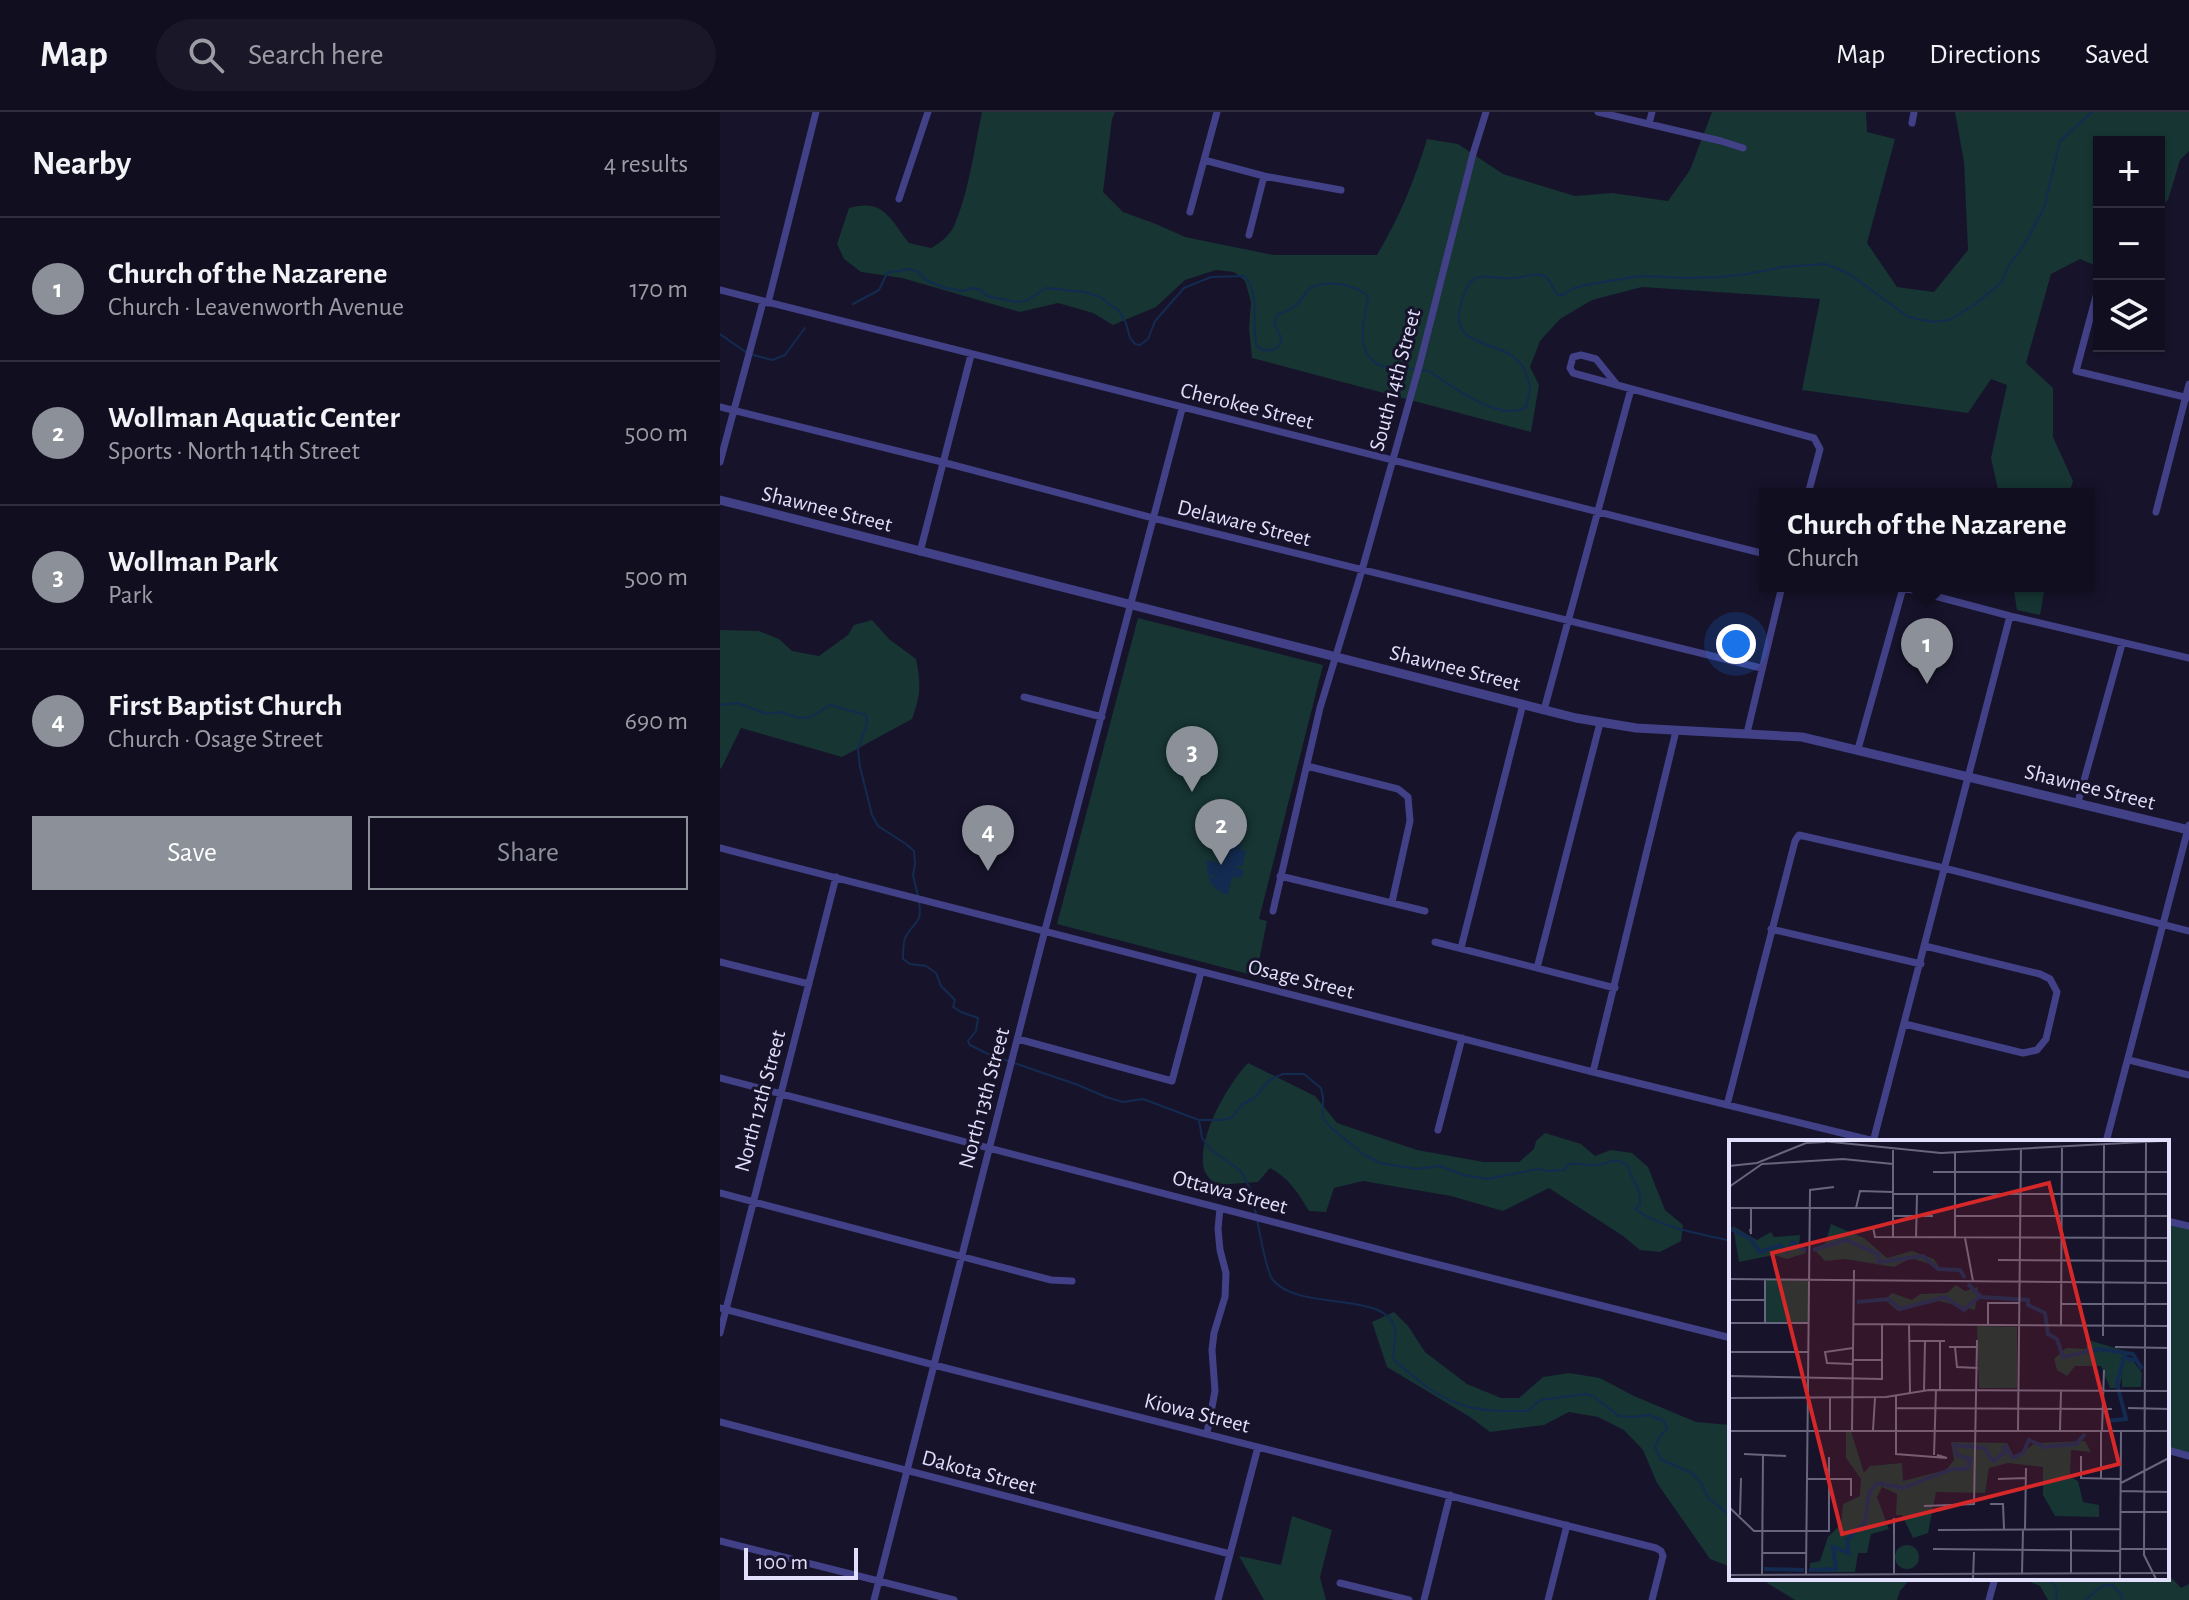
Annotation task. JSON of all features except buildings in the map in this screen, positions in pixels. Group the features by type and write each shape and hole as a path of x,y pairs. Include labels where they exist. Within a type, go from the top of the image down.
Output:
{"street":[{"path":"720,462 816,112"},
{"path":"899,199 928,112"},
{"path":"1190,212 1217,112"},
{"name":"South 14th Street","path":"1273,911 1320,708 1420,363 1486,112"},
{"path":"1598,112 1743,148"},
{"path":"1649,124 1652,112"},
{"path":"1912,123 1914,112"},
{"path":"1204,160 1264,176 1341,190"},
{"path":"1249,235 1264,176"},
{"name":"Cherokee Street","path":"720,290 1759,552"},
{"path":"2093,308 2076,371 2187,398"},
{"path":"920,552 971,355"},
{"path":"1617,385 1596,359 1581,355 1573,357 1570,368 1573,373 1631,389 1807,436 1818,443 1819,456 1810,488"},
{"path":"2156,512 2189,384"},
{"path":"1544,710 1631,389"},
{"name":"Delaware Street","path":"720,407 1761,668"},
{"name":"North 13th Street","path":"874,1600 1182,409"},
{"name":"Shawnee Street","path":"720,500 1600,723 1676,731 1802,737 2189,828"},
{"path":"1747,733 1780,592"},
{"path":"1858,749 1899,592"},
{"path":"1919,592 2189,658"},
{"path":"1874,1140 2010,616"},
{"path":"2078,802 2122,644"},
{"path":"1024,697 1102,717"},
{"path":"1461,948 1523,704"},
{"path":"1537,968 1600,723"},
{"path":"1593,1072 1676,731"},
{"path":"1307,766 1398,789 1408,797 1410,821 1392,902"},
{"path":"2107,1140 2189,828"},
{"path":"1727,1105 1771,929 1799,835 1944,868 2189,931"},
{"name":"Osage Street","path":"720,848 1870,1140"},
{"path":"1280,876 1425,911"},
{"name":"North 12th Street","path":"720,1333 723,1309 836,877"},
{"path":"1771,929 1921,964"},
{"path":"1435,942 1615,988"},
{"path":"1905,1024 2023,1053 2030,1053 2043,1045 2049,1030 2057,992 2050,979 1925,946"},
{"path":"720,962 809,984"},
{"path":"1018,1039 1172,1081 1201,972"},
{"path":"1438,1130 1462,1038"},
{"path":"2129,1060 2189,1075"},
{"name":"Ottawa Street","path":"720,1078 1729,1337"},
{"path":"720,1193 1051,1280 1072,1281"},
{"path":"1207,1433 1215,1391 1213,1342 1225,1297 1226,1273 1218,1229 1220,1208"},
{"path":"2169,1221 2189,1226"},
{"name":"Kiowa Street","path":"723,1309 1656,1548 1663,1556 1652,1600"},
{"name":"Dakota Street","path":"720,1422 1230,1554"},
{"path":"1218,1600 1258,1447"},
{"path":"2169,1451 2189,1456"},
{"path":"1424,1600 1450,1495"},
{"path":"1548,1600 1567,1525"},
{"path":"720,1541 954,1600"},
{"path":"1989,1600 1994,1580"},
{"path":"1340,1583 1409,1600"}],"green space":[{"path":"982,112 1115,112 1103,192 1123,212 1185,237 1273,255 1377,255 1406,198 1427,139 1458,144 1503,174 1575,196 1612,193 1668,201 1690,170 1712,112 1866,112 1867,132 1895,139 1867,243 1897,287 1934,292 1968,250 1964,162 1955,112 2189,112 2189,151 2180,160 2165,203 2165,136 2093,136 2093,264 2080,259 2051,274 2026,363 2053,388 2053,437 2073,481 2071,488 1998,488 1991,458 2007,385 1991,379 1968,413 1802,390 1820,299 1642,287 1592,300 1560,319 1540,341 1530,367 1539,385 1531,432 1252,358 1249,329 1251,302 1245,281 1234,272 1216,270 1185,280 1156,307 1113,325 1093,313 1058,303 1020,312 902,278 861,272 844,259 837,244 849,208 870,206 885,213 909,243 931,248 954,226 963,200"},
{"path":"2014,592 2044,592 2040,615 2017,610"},
{"path":"1138,618 1323,665 1259,919 1267,921 1256,976 1057,924"},
{"path":"872,620 889,639 916,659 919,689 912,719 842,757 741,728 720,768 720,630 759,631 779,639 792,651 819,656 848,635 854,625"},
{"path":"1248,1063 1315,1096 1337,1123 1417,1150 1484,1162 1519,1162 1534,1149 1536,1141 1545,1133 1581,1144 1595,1156 1611,1150 1632,1153 1648,1167 1665,1210 1683,1225 1681,1241 1660,1252 1640,1250 1549,1188 1503,1211 1451,1196 1363,1181 1334,1188 1326,1212 1309,1211 1288,1181 1270,1168 1258,1182 1215,1185 1204,1169 1203,1157 1209,1128 1223,1098"},
{"path":"2169,1221 2189,1226 2189,1456 2169,1451"},
{"path":"1394,1312 1408,1326 1425,1352 1467,1384 1501,1398 1519,1398 1543,1377 1569,1373 1600,1378 1696,1422 1729,1425 1729,1566 1710,1559 1657,1483 1643,1450 1624,1430 1598,1417 1569,1412 1544,1425 1490,1432 1387,1367 1372,1322"},
{"path":"1292,1516 1332,1530 1320,1577 1326,1600 1264,1600 1239,1556 1281,1565"},
{"path":"2169,1575 2181,1588 2189,1584 2189,1600 2048,1600 2040,1586 2025,1580 2169,1580"},
{"path":"1762,1580 1909,1580 1897,1600 1795,1600"}],"water":[{"path":"1231,835 1242,838 1240,849 1246,851 1242,867 1235,867 1244,870 1241,878 1232,877 1228,895 1216,889 1208,879 1215,876 1208,877 1207,860 1223,864 1217,860 1221,844 1228,846"}],"waterway":[{"path":"1420,370 1429,371 1490,407 1515,411 1526,407 1530,384 1519,361 1462,330 1459,321 1463,297 1472,281 1482,277 1540,275 1549,280 1558,295 1563,295 1585,285 1640,276 1720,277 1825,264 1848,273 1908,317 1933,322 1949,320 2002,282 2008,266 2023,247 2044,208 2060,141 2092,112"},
{"path":"853,304 879,290 887,273 908,269 945,288 964,291 973,288 987,296 1016,302 1026,301 1046,288 1084,292 1100,297 1119,311 1130,338 1140,345 1148,339 1155,321 1184,288 1211,277 1244,276 1253,291 1257,347 1269,351 1278,347 1282,339 1274,324 1277,315 1295,306 1312,287 1341,284 1368,296 1363,335 1367,353 1373,360 1385,367 1414,369"},
{"path":"753,355 772,360 785,355 805,328"},
{"path":"720,334 747,353"},
{"path":"720,705 737,703 767,714 780,712 800,718 811,717 830,705 866,715 867,723 858,750 872,815 878,826 914,851 913,875 918,896"},
{"path":"919,902 920,915 905,938 903,959 910,964 926,966 936,973 941,986 955,1000 953,1007 978,1018 976,1031 968,1041 970,1045 1106,1097 1123,1102 1143,1099 1199,1120 1202,1138 1210,1149 1241,1171 1250,1189 1256,1214"},
{"path":"1201,1120 1233,1117 1241,1105 1254,1098 1271,1079 1283,1074 1304,1074 1321,1088 1323,1117 1329,1126 1363,1154 1380,1163 1417,1169 1440,1166 1464,1175 1488,1179 1538,1169 1564,1170 1569,1164 1621,1162 1628,1166 1639,1193 1640,1205 1635,1209 1669,1226 1729,1241"},
{"path":"1257,1220 1273,1280 1285,1290 1301,1296 1358,1305 1388,1316 1395,1328 1393,1359 1436,1393 1474,1408 1512,1411 1528,1411 1540,1400 1585,1394 1593,1396 1619,1416 1649,1415 1664,1421 1667,1429 1655,1447 1660,1459 1692,1473 1708,1498 1729,1514"},
{"path":"2051,1580 2056,1587 2057,1600"},
{"path":"2085,1600 2102,1586 2112,1585 2121,1594 2122,1600"}],"place":[{"name":"Church of the Nazarene","path":"1927,684"},
{"name":"Wollman Park","path":"1192,792"},
{"name":"Wollman Aquatic Center","path":"1221,865"},
{"name":"First Baptist Church","path":"988,871"}]}
